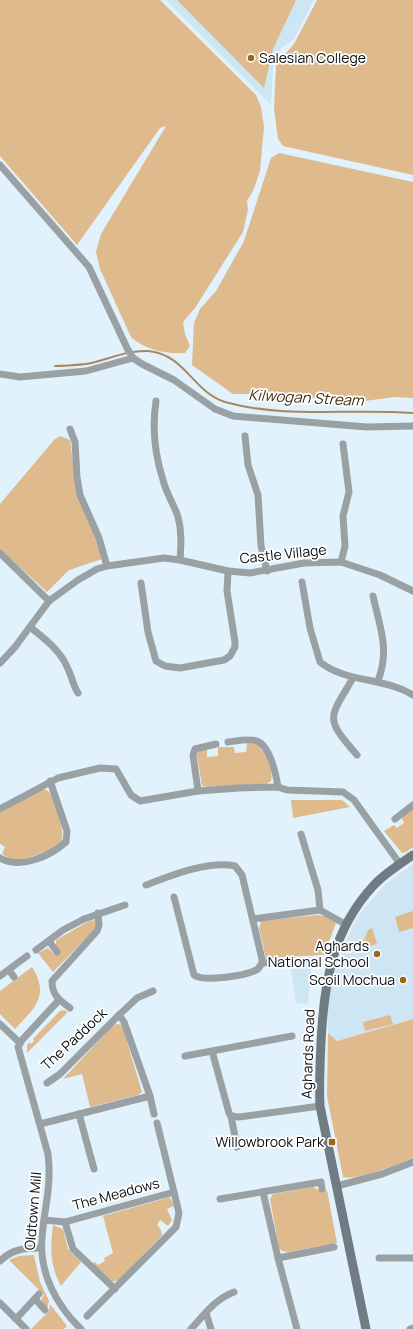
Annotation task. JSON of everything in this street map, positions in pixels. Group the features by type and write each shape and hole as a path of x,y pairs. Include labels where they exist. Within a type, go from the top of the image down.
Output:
{"street":[{"path":"0,165 89,267 132,356 174,380 215,409 233,416 367,427 413,426"},
{"path":"0,374 20,377 86,371 132,356"},
{"path":"156,402 153,422 156,444 162,478 179,522 182,540 180,560"},
{"path":"70,429 76,442 77,477 80,495 99,538 107,566"},
{"path":"245,436 248,465 258,495 261,546 267,571"},
{"path":"341,562 345,546 343,516 349,492 344,444"},
{"path":"0,553 49,601"},
{"name":"Castle Village","path":"0,662 15,647 49,601 78,580 97,569 107,566 147,560 180,560 228,571 250,573 309,562 341,562 380,576 413,591"},
{"path":"141,583 148,632 156,661 172,668 188,667 226,659 233,652 235,642 227,591 228,571"},
{"path":"302,582 310,628 319,660 329,668 353,678 378,681 405,690 413,695"},
{"path":"373,596 385,648 382,670 378,681"},
{"path":"30,627 58,652 68,669 72,683 78,693"},
{"path":"353,678 335,709 333,720 336,731 357,755"},
{"path":"228,742 246,740 257,741 265,748 275,770 278,787"},
{"path":"198,791 193,755 195,749 216,744"},
{"path":"0,809 50,781 100,768 112,767 119,773 131,795 140,801 198,791 278,787 287,790 343,792 354,800 400,864"},
{"path":"0,858 14,864 22,863 57,850 66,842 67,831 50,781"},
{"path":"395,819 413,805"},
{"path":"302,834 318,890 320,910"},
{"name":"Aghards Road","path":"366,1329 320,1106 320,1065 326,989 333,955 345,924 375,883 413,855"},
{"path":"146,885 202,868 227,864 235,866 242,876 253,919 262,963 258,969 211,978 198,978 194,975 174,897"},
{"path":"36,950 63,930 98,913 126,905"},
{"path":"253,919 320,910 345,924"},
{"path":"70,1008 59,1000 54,994 52,981 98,931 98,913"},
{"path":"49,941 57,952"},
{"path":"0,976 27,956"},
{"path":"262,963 277,962"},
{"path":"9,970 14,977"},
{"name":"The Paddock","path":"47,1083 60,1074 137,998 153,991"},
{"path":"0,1024 20,1043 59,1000"},
{"name":"The Paddock","path":"119,1015 124,1022 150,1096 154,1114"},
{"path":"185,1056 292,1036"},
{"name":"Oldtown Mill","path":"20,1043 19,1051 40,1124 50,1172 49,1197 44,1220 41,1248 42,1262 49,1283 60,1304 77,1328"},
{"path":"212,1051 228,1113 231,1116 237,1147"},
{"path":"40,1124 150,1096"},
{"path":"231,1116 239,1117 320,1106"},
{"path":"79,1114 94,1169"},
{"name":"The Meadows","path":"87,1316 176,1227 179,1213 157,1123"},
{"path":"337,1186 382,1174 413,1162"},
{"path":"220,1199 321,1182 322,1189"},
{"name":"The Meadows","path":"44,1220 65,1222 174,1192"},
{"path":"263,1192 278,1258 297,1329"},
{"name":"The Meadows","path":"65,1222 73,1249 114,1289"},
{"path":"278,1258 334,1247"},
{"path":"0,1261 8,1254 16,1250 41,1248"},
{"path":"379,1258 413,1258"},
{"path":"191,1329 224,1296 234,1292"},
{"path":"16,1319 37,1296 45,1310"},
{"path":"0,1303 26,1329"},
{"path":"206,1313 211,1329"}],"shaded area":[{"path":"0,0 160,0 256,95 261,107 264,127 260,171 253,191 247,201 248,210 243,232 195,308 183,322 185,334 190,346 185,353 163,352 149,348 131,337 100,269 96,252 101,234 166,126 160,128 77,245 0,156"},
{"name":"Salesian College","path":"166,0 314,0 294,39 281,48 273,67 271,105"},
{"name":"Salesian College","path":"177,0 296,0 273,49 264,88"},
{"path":"317,0 413,0 413,175 283,146 278,139 274,108 276,65 294,44"},
{"path":"279,153 413,182 413,398 395,397 357,402 323,397 285,400 254,394 233,394 192,365 194,323 200,309 216,291 244,241 271,158"},
{"path":"60,436 70,440 74,470 102,559 69,570 47,592 0,549 0,504 54,440"},
{"path":"247,743 256,744 263,751 270,766 272,776 271,781 266,784 202,786 197,755 198,750 207,749 207,757 218,756 218,747 234,747 235,753 246,752"},
{"path":"40,790 48,791 54,801 61,824 61,842 47,851 33,856 20,860 10,859 2,854 5,847 0,844 0,813"},
{"path":"291,800 342,800 350,807 293,818"},
{"path":"413,808 413,847 402,853 384,831 394,825 397,828 404,823 402,819 403,815"},
{"name":"Aghards National School","path":"413,864 413,1019 336,1041 328,1033 328,1003 335,969 341,961 343,947 357,918 368,904 385,885"},
{"path":"413,911 413,928 399,932 395,917"},
{"path":"318,915 328,917 336,923 324,955 266,958 259,929 261,921"},
{"path":"96,920 96,928 53,972 38,953 48,948 55,955 60,951 56,946 56,940 89,921"},
{"path":"372,928 377,944 366,947 363,943 368,930"},
{"path":"310,957 312,978 307,1004 296,1003 289,958"},
{"path":"32,967 40,986 38,1001 34,1008 15,1029 0,1014 0,991"},
{"path":"64,1010 68,1012 27,1053 27,1045 34,1041 33,1039 60,1011"},
{"path":"390,1015 393,1024 365,1031 363,1022"},
{"path":"413,1019 413,1158 388,1168 357,1177 343,1177 327,1096 328,1033 337,1041"},
{"path":"118,1024 123,1028 142,1092 138,1095 90,1107 82,1074 63,1079 113,1025"},
{"path":"313,1187 320,1191 327,1190 337,1243 288,1252 282,1251 279,1248 270,1199 273,1194"},
{"path":"170,1197 174,1206 167,1209 172,1220 168,1226 160,1220 157,1225 161,1230 162,1235 119,1280 112,1282 92,1263 95,1262 98,1265 105,1261 104,1258 113,1253 103,1216"},
{"path":"53,1225 63,1229 68,1249 81,1262 61,1286 57,1279 53,1264 51,1241"},
{"path":"34,1255 40,1282 49,1301 47,1309 41,1300 44,1295 9,1260 19,1256"},
{"path":"50,1304 67,1326 64,1329 31,1329 49,1311"}],"waterway":[{"name":"Kilwogan Stream","path":"55,366 86,364 132,352 148,351 161,354 171,359 205,390 214,397 225,402 248,407 295,412 413,413"}],"place":[{"name":"Salesian College","path":"251,58"},
{"name":"Aghards National School","path":"377,954"},
{"name":"Scoil Mochua","path":"403,980"},
{"name":"Willowbrook Park","path":"332,1142"}]}
